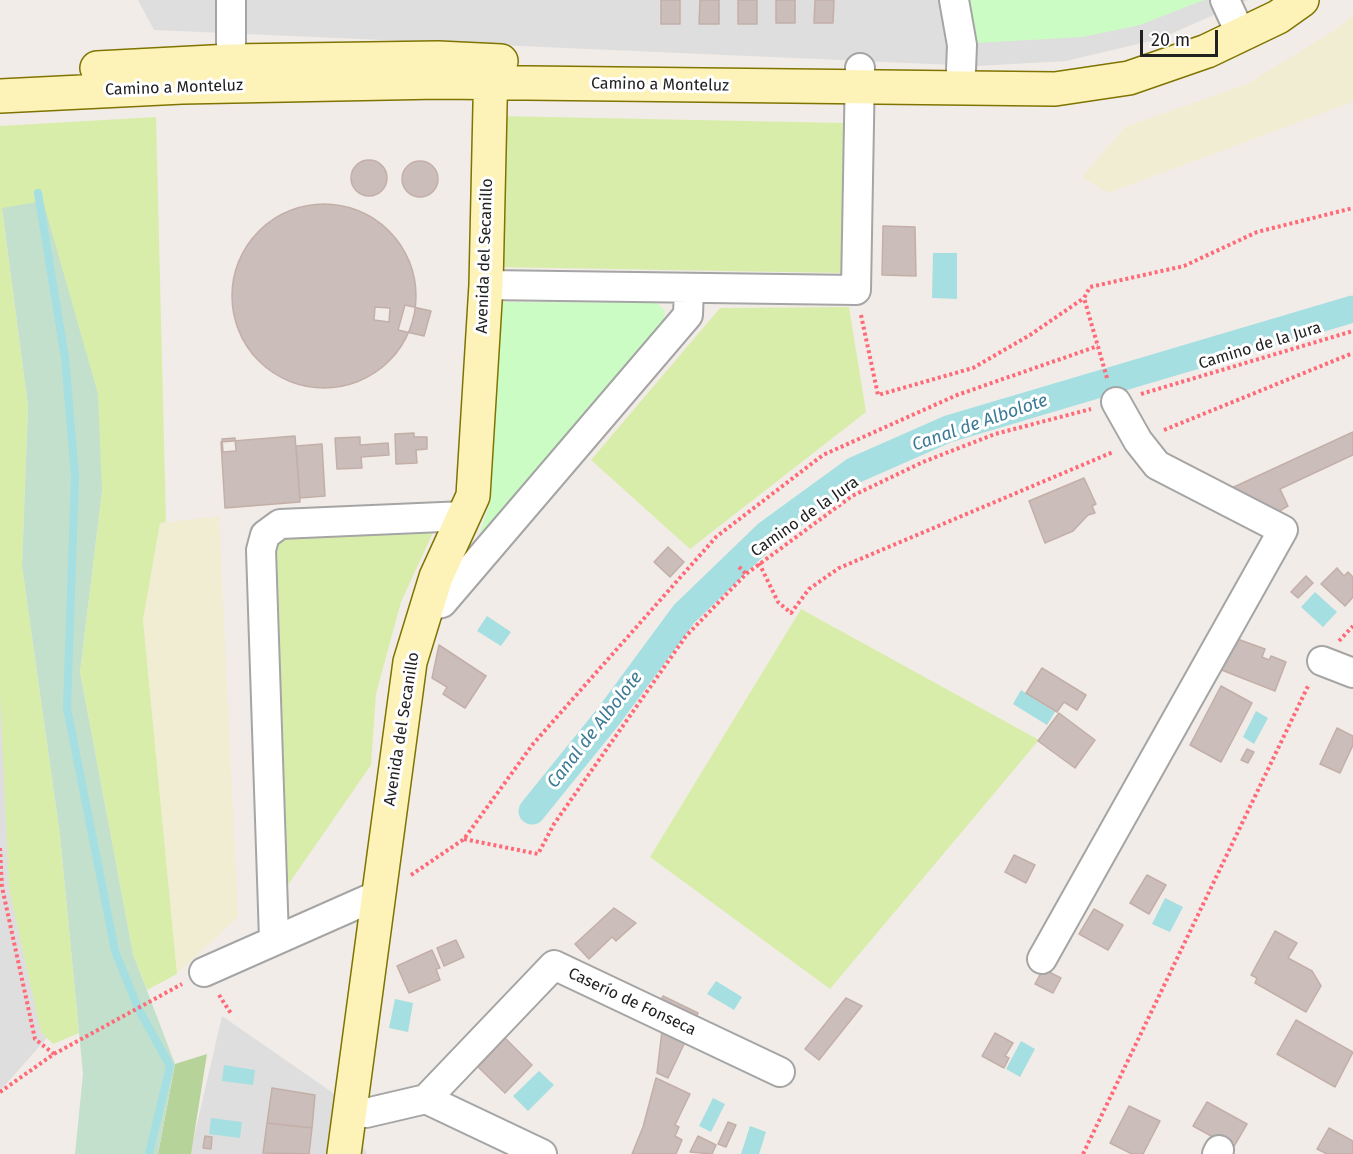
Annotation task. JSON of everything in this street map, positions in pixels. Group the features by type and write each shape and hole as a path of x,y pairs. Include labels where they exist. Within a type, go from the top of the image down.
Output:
{"street":[{"path":"231,0 231,61"},
{"path":"954,0 962,45 961,69"},
{"name":"Camino a Monteluz","path":"860,78 961,69 1049,69 1085,65 1144,51 1198,34 1271,0"},
{"name":"Camino a Monteluz","path":"1234,18 1278,17 1302,0"},
{"name":"Camino a Monteluz","path":"0,96 490,71 860,78 1055,89 1129,78 1208,51 1234,18"},
{"name":"Camino a Monteluz","path":"0,74 231,61 438,58 490,71"},
{"name":"Avenida del Secanillo","path":"344,1154 410,662 436,577 473,496 486,285 490,71"},
{"path":"486,285 856,290 860,78"},
{"path":"426,607 442,603 688,315 689,288"},
{"path":"1042,959 1283,530 1157,465 1138,441 1116,402"},
{"path":"274,939 261,550 266,535 280,524 465,516"},
{"path":"1322,661 1353,673"},
{"path":"204,972 274,939 378,895"},
{"name":"Caserío de Fonseca","path":"426,1099 554,965 780,1072"},
{"path":"348,1111 366,1113 426,1099 542,1154"}],"path":[{"path":"856,290 878,395 973,368 1030,335 1084,298 1090,287 1184,266 1257,232 1353,208"},
{"path":"1084,298 1102,360"},
{"name":"Camino de la Jura","path":"464,838 538,854 554,824 686,636 746,574 852,495 923,462 995,434 1116,402 1353,331"},
{"path":"378,895 398,886 464,838 533,744 641,619 725,531 823,455 957,395 1098,346"},
{"path":"759,563 778,602 791,613 809,589 839,568 1353,353"},
{"path":"739,567 746,574"},
{"path":"1083,1154 1305,691 1322,661 1353,626"},
{"path":"0,848 2,887 35,1039 54,1054"},
{"path":"0,1092 54,1054 204,972 232,1015"}],"shaded area":[{"path":"138,0 1248,0 1159,39 1066,61 977,66 154,30"},
{"path":"1353,15 1353,102 1108,193 1082,177 1125,127 1247,84 1335,30"},
{"path":"219,516 238,917 177,974 143,620 160,523"},
{"path":"0,589 61,1022 0,1091"},
{"path":"222,1016 339,1097 367,1154 190,1154"}],"green space":[{"path":"969,0 1204,0 1140,25 1083,37 976,43"},
{"path":"498,116 845,123 841,273 494,267"},
{"path":"156,117 166,522 160,523 143,620 177,974 147,990 133,954 80,672 102,491 43,201 2,209 28,406 22,566 60,835 79,1033 53,1044 41,1032 9,888 0,694 0,126"},
{"path":"43,201 98,394 102,491 80,672 133,954 175,1064 158,1154 75,1154 83,1074 60,835 22,566 28,406 2,208"},
{"path":"494,302 657,303 665,311 664,320 469,564 491,500"},
{"path":"849,307 866,412 690,549 591,460 720,308"},
{"path":"435,528 401,602 376,694 371,765 281,895 273,540"},
{"path":"801,609 1039,740 830,989 650,857"},
{"path":"207,1054 191,1154 158,1154 175,1064"}],"water":[{"path":"933,253 957,253 957,299 932,298"},
{"path":"1315,592 1337,612 1323,627 1301,607"},
{"path":"487,616 511,632 501,646 477,631"},
{"path":"1021,690 1055,712 1047,725 1013,704"},
{"path":"1256,711 1268,718 1254,744 1243,737"},
{"path":"1165,898 1183,907 1170,932 1152,924"},
{"path":"716,981 742,997 734,1010 707,994"},
{"path":"395,999 413,1003 408,1032 389,1028"},
{"path":"1021,1041 1035,1049 1020,1077 1006,1069"},
{"path":"224,1065 255,1070 253,1085 222,1081"},
{"path":"539,1071 554,1085 528,1111 513,1096"},
{"path":"713,1098 725,1104 711,1132 699,1126"},
{"path":"211,1118 242,1122 240,1138 209,1134"},
{"path":"750,1126 766,1132 759,1154 741,1154"}],"building":[{"path":"661,0 680,0 680,24 661,24"},
{"path":"700,0 719,0 719,24 699,24"},
{"path":"738,0 757,0 757,24 738,24"},
{"path":"776,0 795,0 795,23 776,23"},
{"path":"815,0 834,0 833,23 814,23"},
{"path":"369,160 382,165 387,178 382,191 369,196 356,191 351,178 356,165"},
{"path":"420,161 433,166 438,179 433,192 420,197 407,192 402,179 407,166"},
{"path":"324,204 359,211 389,231 409,261 416,296 409,331 389,361 359,381 324,388 289,381 259,361 239,331 232,296 239,261 259,231 289,211"},
{"path":"883,226 915,227 916,276 882,275"},
{"path":"405,305 431,311 424,336 398,330"},
{"path":"375,307 390,308 389,322 374,320"},
{"path":"1353,432 1353,455 1280,489 1288,506 1269,517 1223,492"},
{"path":"414,433 414,437 427,437 427,449 416,450 417,463 396,464 395,434"},
{"path":"295,436 300,502 225,508 221,442"},
{"path":"360,437 360,445 388,443 389,455 361,457 362,468 337,469 335,438"},
{"path":"235,438 236,451 223,452 222,439"},
{"path":"322,444 325,496 300,498 296,446"},
{"path":"1084,478 1096,504 1092,506 1095,513 1088,515 1073,531 1045,543 1029,501"},
{"path":"668,547 684,562 670,577 654,562"},
{"path":"1337,568 1344,576 1348,572 1353,577 1353,597 1345,606 1321,584"},
{"path":"1306,576 1313,583 1298,598 1291,592"},
{"path":"1232,637 1265,649 1262,657 1269,660 1271,656 1286,662 1275,691 1219,669"},
{"path":"439,645 486,676 465,708 443,694 447,687 432,678"},
{"path":"1042,668 1086,695 1077,710 1064,702 1057,712 1026,693"},
{"path":"1221,686 1252,703 1221,762 1190,745"},
{"path":"1059,713 1095,740 1075,768 1038,741"},
{"path":"1337,728 1353,736 1353,745 1340,773 1320,764"},
{"path":"1247,749 1254,752 1248,763 1241,760"},
{"path":"1014,855 1035,865 1026,883 1005,872"},
{"path":"1147,875 1166,885 1149,914 1130,903"},
{"path":"614,908 636,923 616,941 612,937 589,959 575,944"},
{"path":"1094,909 1123,925 1108,950 1079,934"},
{"path":"1275,931 1297,943 1288,958 1312,971 1321,986 1306,1012 1255,983 1257,978 1251,975"},
{"path":"456,940 464,957 444,966 437,948"},
{"path":"432,950 440,968 436,969 440,980 409,993 397,966"},
{"path":"1043,969 1061,978 1053,993 1035,984"},
{"path":"663,996 698,1013 693,1023 657,1007"},
{"path":"846,998 862,1006 819,1060 805,1049"},
{"path":"1296,1020 1353,1052 1335,1087 1277,1054"},
{"path":"663,1022 685,1042 668,1078 657,1073"},
{"path":"995,1033 1013,1043 1005,1056 1009,1058 1004,1068 982,1056"},
{"path":"505,1038 532,1065 505,1093 478,1067"},
{"path":"656,1078 690,1094 675,1125 679,1127 675,1136 682,1140 676,1154 632,1154 643,1127"},
{"path":"272,1088 315,1095 312,1128 267,1123"},
{"path":"1207,1102 1247,1124 1233,1148 1193,1126"},
{"path":"1129,1106 1160,1121 1143,1154 1132,1154 1110,1143"},
{"path":"728,1122 736,1125 726,1147 718,1144"},
{"path":"267,1123 312,1128 309,1154 263,1153"},
{"path":"1329,1128 1353,1141 1353,1154 1327,1154 1317,1149"},
{"path":"205,1136 212,1137 211,1149 203,1148"},
{"path":"698,1136 716,1145 712,1154 690,1152"}],"waterway":[{"path":"38,193 65,358 75,476 67,708 115,951 138,1008 170,1066 149,1154"},
{"name":"Canal de Albolote","path":"532,811 608,717 684,614 767,534 855,470 948,429 1353,309"}]}
